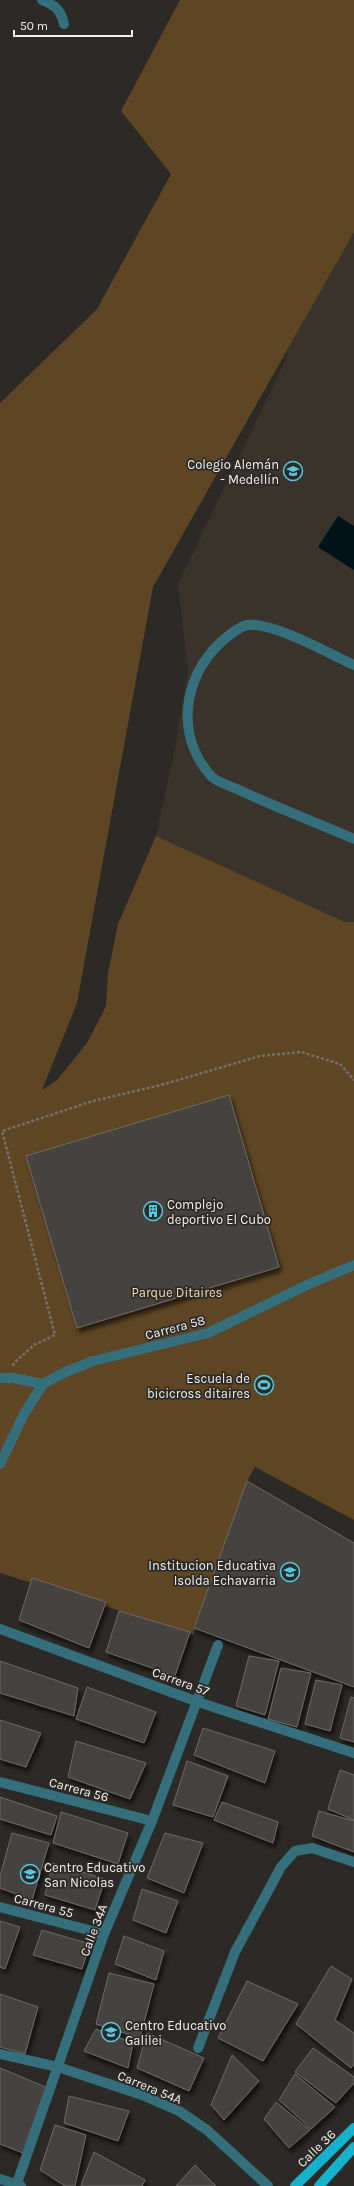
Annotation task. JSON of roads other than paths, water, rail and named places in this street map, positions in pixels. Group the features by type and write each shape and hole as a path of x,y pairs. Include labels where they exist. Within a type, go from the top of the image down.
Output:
{"main road":[{"name":"Calle 36","path":"295,2186 354,2128"},
{"name":"Calle 36","path":"319,2186 354,2147"}],"street":[{"path":"42,0 53,5 62,13 64,24"},
{"path":"354,665 264,626 246,625 229,635 213,650 196,675 187,702 189,738 201,761 213,778 263,802 354,839"},
{"name":"Carrera 58","path":"43,1384 93,1361 208,1333 307,1285 354,1265"},
{"path":"0,1378 13,1378 43,1384 24,1414 0,1464"},
{"name":"Carrera 57","path":"0,1629 198,1702 354,1753"},
{"name":"Calle 34A","path":"0,2179 18,2185 104,1934 152,1821 198,1702 218,1645"},
{"name":"Carrera 56","path":"0,1782 152,1821"},
{"path":"198,2048 235,1952 281,1867 295,1851 312,1848 321,1849 354,1862"},
{"name":"Carrera 55","path":"0,1907 104,1934"},
{"name":"Carrera 54A","path":"0,2054 58,2067 142,2096 179,2111 207,2130 268,2186"}],"place":[{"name":"Colegio Alemán - Medellín","path":"293,471"},
{"name":"Complejo deportivo El Cubo","path":"153,1211"},
{"name":"Escuela de bicicross ditaires","path":"264,1385"},
{"name":"Institucion Educativa Isolda Echavarria","path":"290,1572"},
{"name":"Centro Educativo San Nicolas","path":"30,1874"},
{"name":"Centro Educativo Galilei","path":"111,2032"}],"park label":[{"name":"Parque Ditaires","path":"177,1292"}]}
